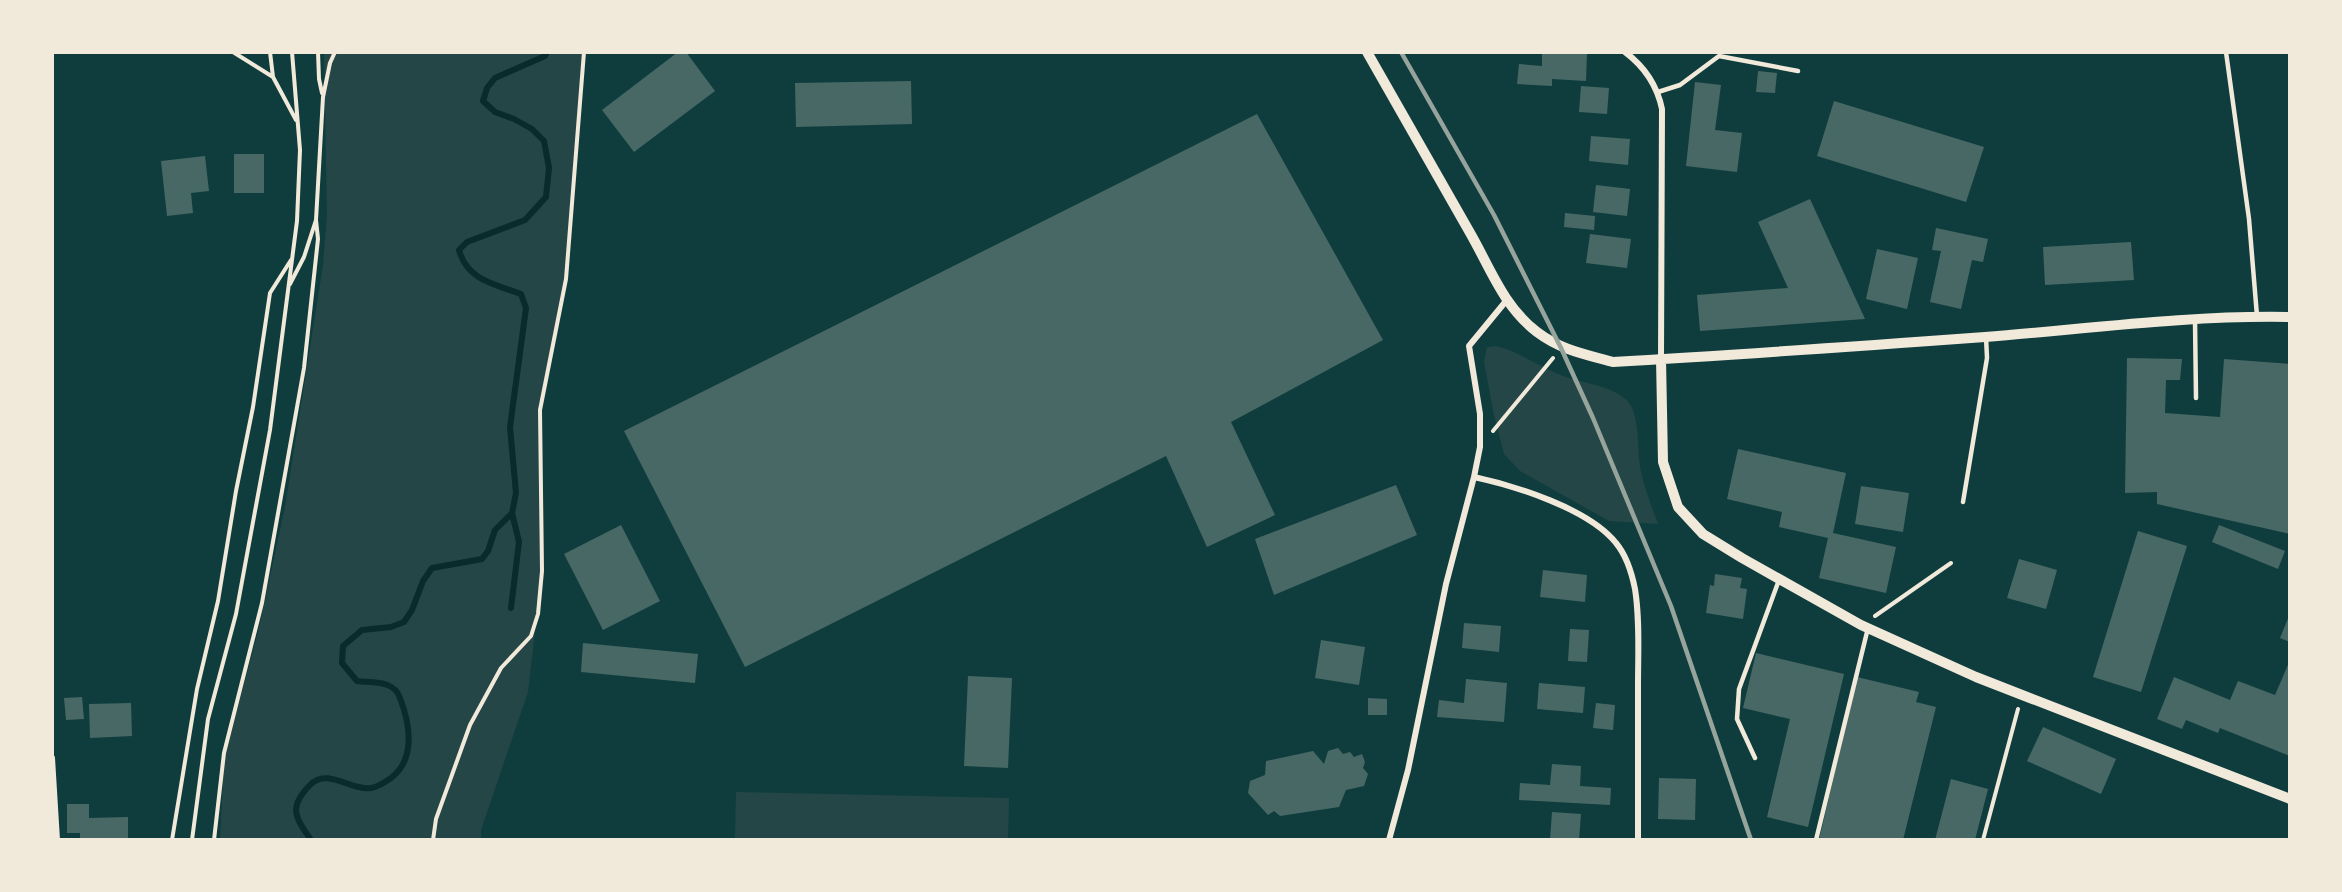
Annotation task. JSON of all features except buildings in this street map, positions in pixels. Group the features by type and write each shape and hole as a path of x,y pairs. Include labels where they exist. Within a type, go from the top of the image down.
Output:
{"street":[{"path":"1366,52 1475,242 1506,301 1537,332 1561,348 1613,362 1986,337 2101,326 2257,316 2289,317"},
{"path":"1624,52 1637,62 1658,92 1662,109 1663,462 1677,507 1703,534 1865,626 2021,696 2289,799"},
{"path":"1389,840 1408,770 1446,584 1480,447 1480,414 1469,346 1506,301"},
{"path":"1474,477 1508,485 1577,513 1616,543 1627,561 1635,590 1638,654 1638,840"},
{"path":"52,758 57,840"}],"lane":[{"path":"2226,52 2249,219 2257,316"},
{"path":"1658,92 1680,85 1719,56 1798,71"},
{"path":"2195,320 2196,398"},
{"path":"1963,502 1987,358 1986,337"},
{"path":"1755,758 1737,719 1739,689 1780,579"},
{"path":"1816,840 1865,626"}],"path":[{"path":"233,52 273,77"},
{"path":"270,52 273,77 297,122"},
{"path":"192,840 208,719 236,614 270,430 289,288 297,221 300,150 292,52"},
{"path":"318,52 319,79 323,97"},
{"path":"214,840 224,753 262,603 304,368 318,239 316,220 323,97 330,63 335,52"},
{"path":"433,840 436,819 470,725 501,668 531,636 538,614 542,571 540,410 566,279 584,52"},
{"path":"289,288 304,257 316,220"},
{"path":"172,840 197,688 218,601 236,491 253,407 270,293 292,260"},
{"path":"1480,447 1561,348"},
{"path":"1865,626 1951,563"},
{"path":"1983,840 2021,696"}],"shaded area":[{"path":"324,53 584,53 566,279 540,410 542,571 528,692 481,830 481,839 220,840 224,759 259,628 285,507 323,265 327,214"},
{"path":"1496,346 1563,376 1600,386 1625,398 1633,411 1637,427 1641,472 1658,524 1609,521 1520,471 1504,454 1484,362 1487,347"},
{"path":"736,792 1009,798 1008,839 735,839"}],"waterway":[{"path":"311,840 296,812 299,800 310,785 324,778 363,788 376,787 399,770 409,741 406,719 397,692 388,685 357,681 342,663 343,646 362,630 391,627 404,622 412,610 423,581 432,568 482,559 488,551 495,530 512,513 516,493 510,427 526,308 521,294 483,280 468,268 459,250 467,242 525,220 546,197 549,168 544,141 532,129 495,112 483,101 487,88 495,78 545,56 547,52"},
{"path":"511,608 519,542 512,513"}],"railway":[{"path":"1401,52 1494,215 1561,348 1593,418 1671,606 1751,840"}]}
